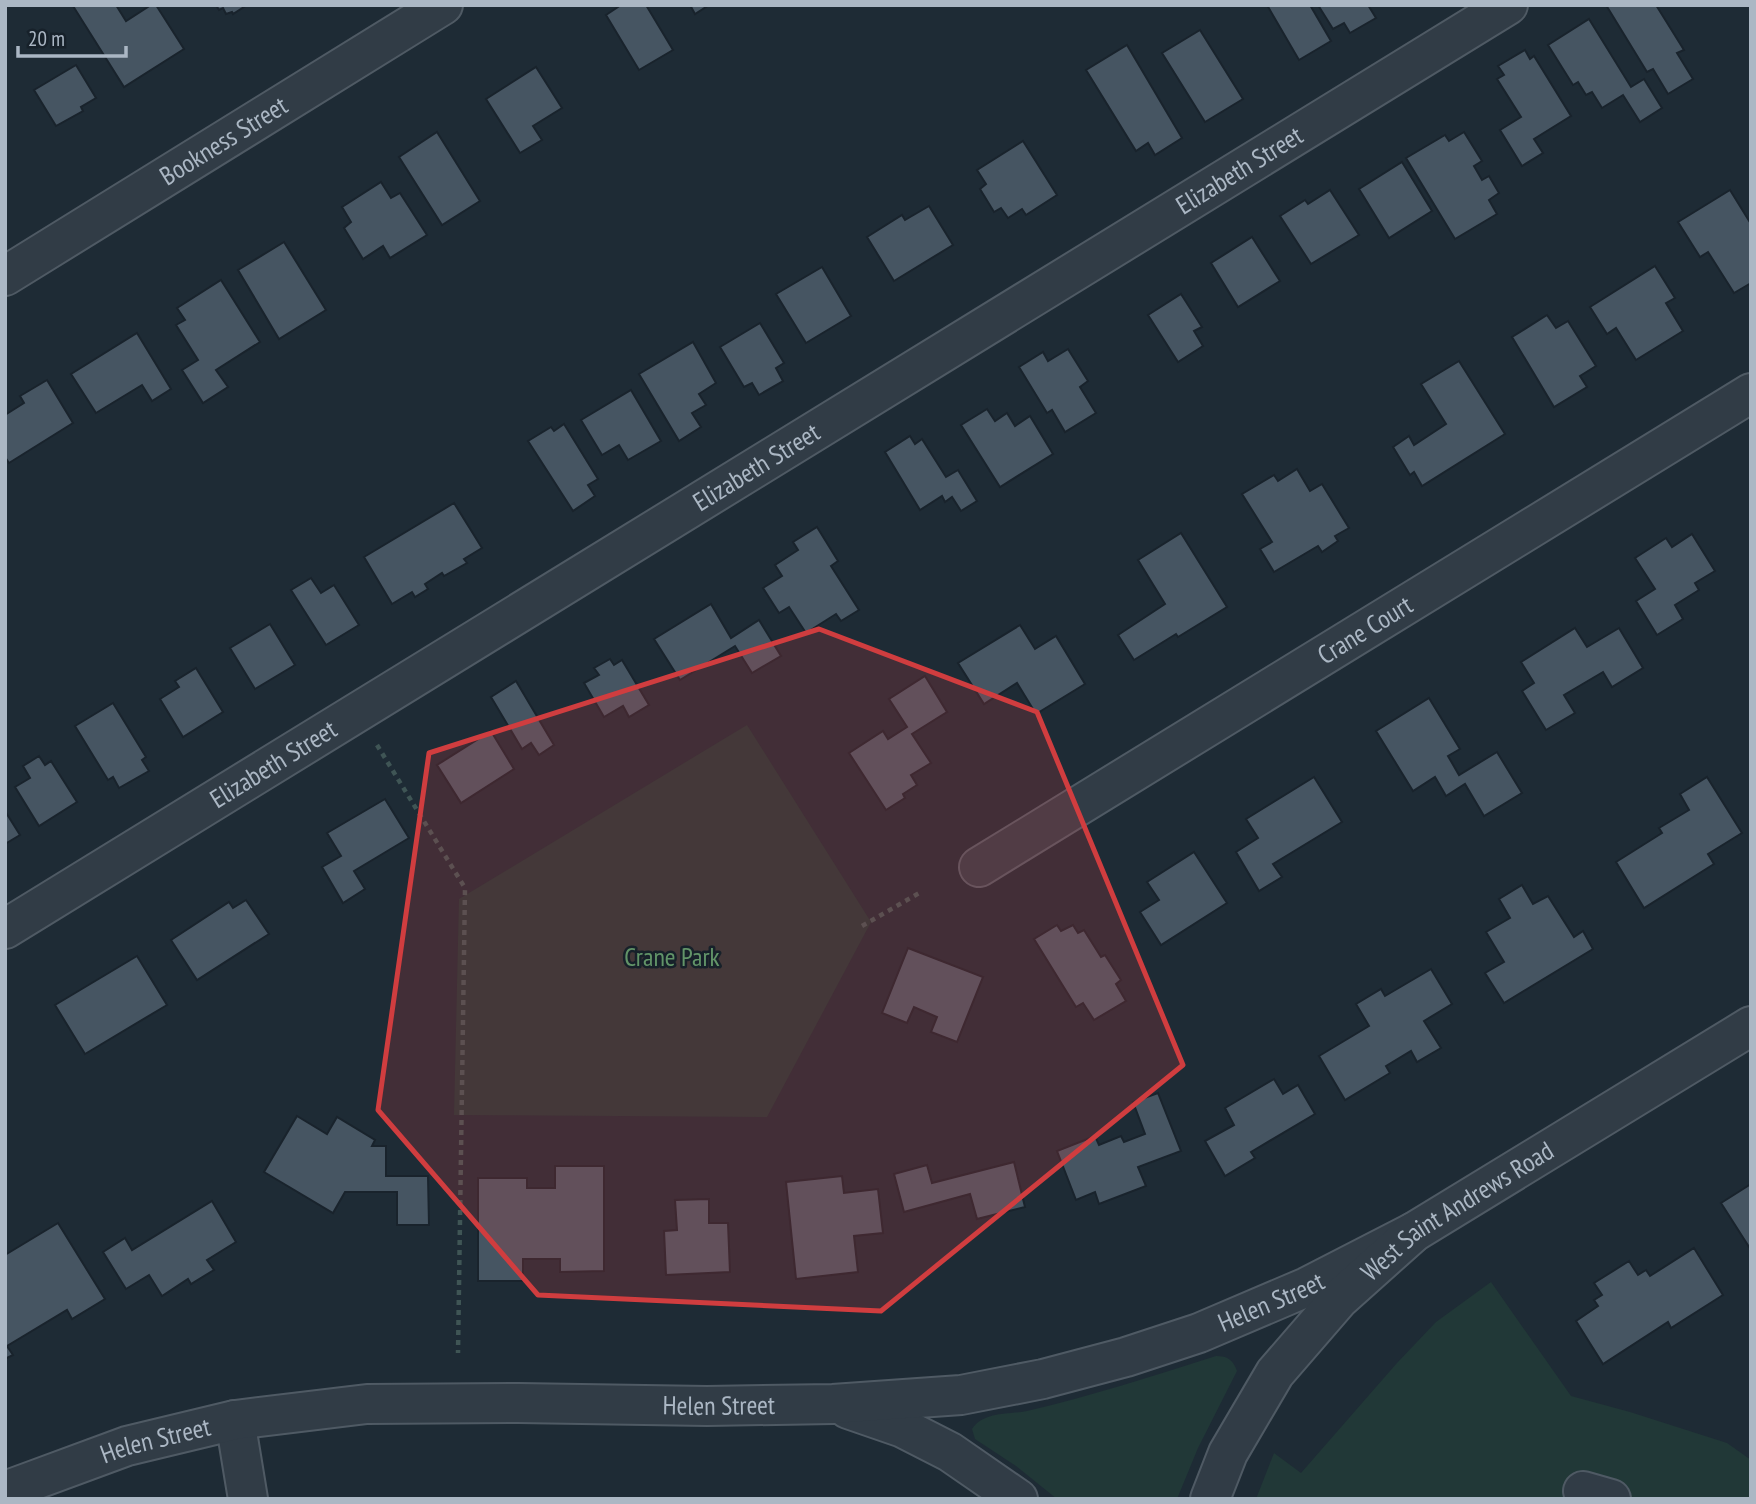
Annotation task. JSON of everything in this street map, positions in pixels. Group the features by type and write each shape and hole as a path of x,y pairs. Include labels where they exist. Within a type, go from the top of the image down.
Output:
{"street":[{"name":"Bookness Street","path":"5,276 443,5"},
{"name":"Elizabeth Street","path":"5,929 1508,5"},
{"name":"Crane Court","path":"979,867 1751,393"},
{"name":"West Saint Andrews Road","path":"1210,1499 1228,1453 1275,1373 1339,1299 1414,1232 1751,1026"},
{"name":"Helen Street","path":"5,1491 127,1446 235,1420 367,1404 707,1406 833,1404 961,1395 1043,1379 1199,1333 1271,1302 1414,1232"},
{"path":"833,1404 903,1428 950,1452 1018,1499"},
{"path":"235,1420 248,1499"}],"path":[{"path":"377,745 465,888 458,1353"},
{"path":"862,926 921,892"}],"highlighted area":[{"path":"819,629 1037,712 1183,1065 881,1311 538,1295 378,1110 429,753"}],"green space":[{"name":"Crane Park","path":"747,725 871,922 767,1117 454,1115 459,899"},
{"path":"1491,1282 1571,1396 1727,1443 1751,1460 1751,1499 1256,1499 1274,1453 1301,1473 1436,1322"},
{"path":"1216,1356 1230,1359 1237,1371 1198,1448 1177,1499 1057,1499 1016,1466 975,1439 972,1429 990,1416 1027,1411 1075,1399"}],"building":[{"path":"116,5 126,21 151,5 156,5 184,49 124,87 73,6"},
{"path":"216,5 247,5 233,14 226,14 223,8 219,10"},
{"path":"621,5 646,5 673,50 639,70 606,15"},
{"path":"690,5 709,5 695,14"},
{"path":"1267,5 1310,5 1331,41 1299,60"},
{"path":"1318,5 1368,5 1376,18 1350,33 1344,23 1333,29"},
{"path":"1606,5 1656,5 1684,50 1677,53 1693,79 1668,94 1653,69 1647,72"},
{"path":"1589,19 1631,87 1644,79 1662,108 1640,122 1623,95 1602,108 1592,92 1586,95 1578,82 1573,85 1548,45"},
{"path":"1200,30 1243,99 1205,122 1162,53"},
{"path":"1127,45 1182,138 1155,155 1148,143 1136,151 1086,70"},
{"path":"1525,50 1530,59 1534,56 1571,116 1534,139 1543,153 1522,166 1500,130 1521,117 1497,79 1504,75 1498,66"},
{"path":"76,65 96,98 81,107 83,111 56,126 34,90"},
{"path":"536,67 562,108 533,126 542,140 520,153 486,99"},
{"path":"437,132 480,201 442,225 399,157"},
{"path":"1464,132 1482,161 1474,166 1482,180 1489,176 1499,193 1489,200 1497,214 1455,239 1406,158 1445,135 1449,141"},
{"path":"1023,141 1057,195 1026,215 1022,209 1008,218 1001,208 994,212 980,189 986,184 977,170"},
{"path":"1402,162 1432,211 1389,238 1359,189"},
{"path":"381,182 391,198 400,193 427,235 390,258 383,246 363,259 344,228 351,222 342,207"},
{"path":"1330,190 1359,235 1311,264 1280,216 1305,200 1308,204"},
{"path":"1730,190 1751,224 1751,283 1734,293 1708,252 1700,257 1678,222"},
{"path":"929,206 953,245 894,281 867,237 902,215 905,220"},
{"path":"1252,237 1280,281 1238,307 1211,263"},
{"path":"284,242 326,310 279,339 238,270"},
{"path":"1655,266 1675,298 1666,303 1683,331 1636,360 1616,328 1607,334 1590,307"},
{"path":"822,267 851,316 806,343 776,294"},
{"path":"221,280 260,342 216,370 228,387 203,403 182,370 198,360 176,325 185,320 177,308"},
{"path":"1181,294 1202,327 1194,331 1203,346 1178,362 1148,315"},
{"path":"1547,315 1556,328 1568,321 1596,366 1580,376 1587,387 1554,407 1512,337"},
{"path":"760,323 784,363 776,368 783,381 759,395 752,383 744,387 720,347"},
{"path":"137,333 171,389 152,401 142,385 96,413 71,374"},
{"path":"693,342 716,383 699,394 706,405 692,413 701,427 679,441 639,374"},
{"path":"1068,349 1088,381 1080,387 1096,413 1065,432 1052,410 1047,413 1019,367 1043,352 1048,361"},
{"path":"1459,361 1505,434 1422,486 1414,472 1410,475 1393,447 1409,436 1414,445 1446,424 1421,384"},
{"path":"47,380 73,423 9,463 5,457 5,415 24,403 20,396"},
{"path":"631,390 661,441 628,460 619,445 602,455 581,420"},
{"path":"987,409 995,421 1007,413 1015,426 1030,416 1053,454 1000,487 961,425"},
{"path":"564,424 598,479 588,485 595,496 573,511 528,441 551,427 554,431"},
{"path":"910,436 915,444 922,439 946,477 958,470 977,501 961,511 952,497 945,502 942,496 920,510 885,452"},
{"path":"1297,469 1310,491 1322,484 1349,528 1335,536 1338,541 1322,552 1318,546 1274,572 1260,549 1272,542 1242,494 1274,475 1278,481"},
{"path":"454,503 482,548 464,559 467,563 444,576 442,573 425,584 428,589 415,597 412,592 392,604 364,557"},
{"path":"817,527 838,561 831,566 859,610 841,621 836,614 806,633 789,607 779,613 763,588 782,576 775,565 798,550 793,542"},
{"path":"1181,533 1227,607 1134,660 1118,635 1165,604 1138,560"},
{"path":"1692,534 1715,571 1695,583 1699,590 1675,605 1683,619 1657,635 1636,601 1655,589 1635,558 1666,538 1672,547"},
{"path":"311,578 321,593 334,585 359,625 326,645 291,590"},
{"path":"711,604 731,638 759,620 781,656 752,673 735,646 680,680 654,639"},
{"path":"270,624 295,665 255,689 230,648"},
{"path":"1020,625 1035,649 1056,636 1085,684 1036,714 1017,683 984,704 958,663"},
{"path":"1575,628 1587,647 1619,628 1643,668 1612,687 1603,672 1564,695 1575,713 1546,730 1522,691 1534,683 1521,662"},
{"path":"610,659 614,665 622,660 649,705 629,717 623,706 604,717 584,683 599,675 594,668"},
{"path":"196,668 223,712 183,737 160,699 179,687 175,681"},
{"path":"925,676 947,712 912,734 931,763 911,775 917,785 903,794 905,798 886,810 849,753 883,731 888,739 907,727 889,699"},
{"path":"516,681 554,745 539,755 531,743 522,749 491,697"},
{"path":"1429,698 1460,749 1448,756 1459,775 1497,752 1522,793 1484,816 1465,784 1446,796 1435,777 1413,791 1376,731"},
{"path":"113,703 146,757 142,760 149,771 119,788 113,777 108,780 75,726"},
{"path":"491,731 514,769 461,803 437,765"},
{"path":"39,756 45,765 51,761 77,802 39,826 15,787 30,778 23,766"},
{"path":"1314,777 1342,822 1273,864 1282,877 1259,891 1236,852 1258,838 1246,819"},
{"path":"1707,777 1742,833 1708,854 1714,864 1644,908 1616,862 1662,833 1659,828 1689,810 1680,794"},
{"path":"385,799 409,838 354,871 365,889 343,903 322,867 341,856 327,833"},
{"path":"5,811 20,835 5,844"},
{"path":"1194,852 1227,903 1161,945 1140,912 1159,900 1147,882"},
{"path":"1522,885 1533,904 1548,896 1574,937 1583,931 1593,949 1504,1003 1485,973 1504,962 1486,932 1510,918 1499,899"},
{"path":"246,900 269,934 197,980 171,940 229,902 233,908"},
{"path":"1057,925 1061,931 1073,925 1078,933 1084,930 1101,957 1105,955 1121,980 1116,984 1126,1001 1094,1020 1083,1003 1076,1007 1034,939"},
{"path":"908,948 983,977 957,1042 931,1032 937,1017 914,1007 907,1023 882,1013"},
{"path":"137,956 167,1005 85,1054 55,1005"},
{"path":"1431,969 1452,1004 1424,1021 1441,1048 1417,1062 1411,1051 1386,1066 1390,1073 1345,1100 1319,1056 1369,1026 1356,1004 1381,989 1385,996"},
{"path":"1274,1079 1283,1094 1298,1085 1315,1114 1251,1152 1255,1158 1225,1176 1205,1141 1234,1125 1225,1108"},
{"path":"1158,1093 1181,1151 1138,1167 1146,1186 1099,1204 1095,1192 1076,1200 1057,1151 1095,1136 1099,1145 1121,1136 1124,1142 1145,1134 1133,1102"},
{"path":"297,1116 327,1134 337,1117 375,1140 372,1146 386,1146 386,1176 428,1176 429,1225 397,1225 397,1192 345,1192 333,1213 264,1172"},
{"path":"1014,1162 1025,1207 977,1219 970,1194 904,1212 894,1174 927,1165 932,1183"},
{"path":"555,1166 604,1166 604,1271 560,1272 560,1259 523,1259 523,1281 478,1281 478,1178 527,1178 527,1188 555,1188"},
{"path":"842,1176 844,1193 878,1189 883,1233 854,1236 858,1272 796,1279 786,1182"},
{"path":"1751,1184 1751,1250 1721,1203"},
{"path":"709,1199 709,1223 728,1223 730,1272 666,1275 664,1231 677,1230 675,1200"},
{"path":"212,1201 236,1242 207,1260 214,1270 191,1284 188,1279 162,1296 149,1275 126,1289 103,1252 125,1238 132,1250"},
{"path":"58,1223 105,1299 72,1319 67,1310 7,1346 13,1355 5,1359 5,1255"},
{"path":"1694,1248 1723,1295 1671,1328 1668,1322 1603,1364 1576,1321 1598,1306 1594,1300 1602,1295 1594,1283 1629,1261 1638,1275 1646,1270 1650,1276"}]}
